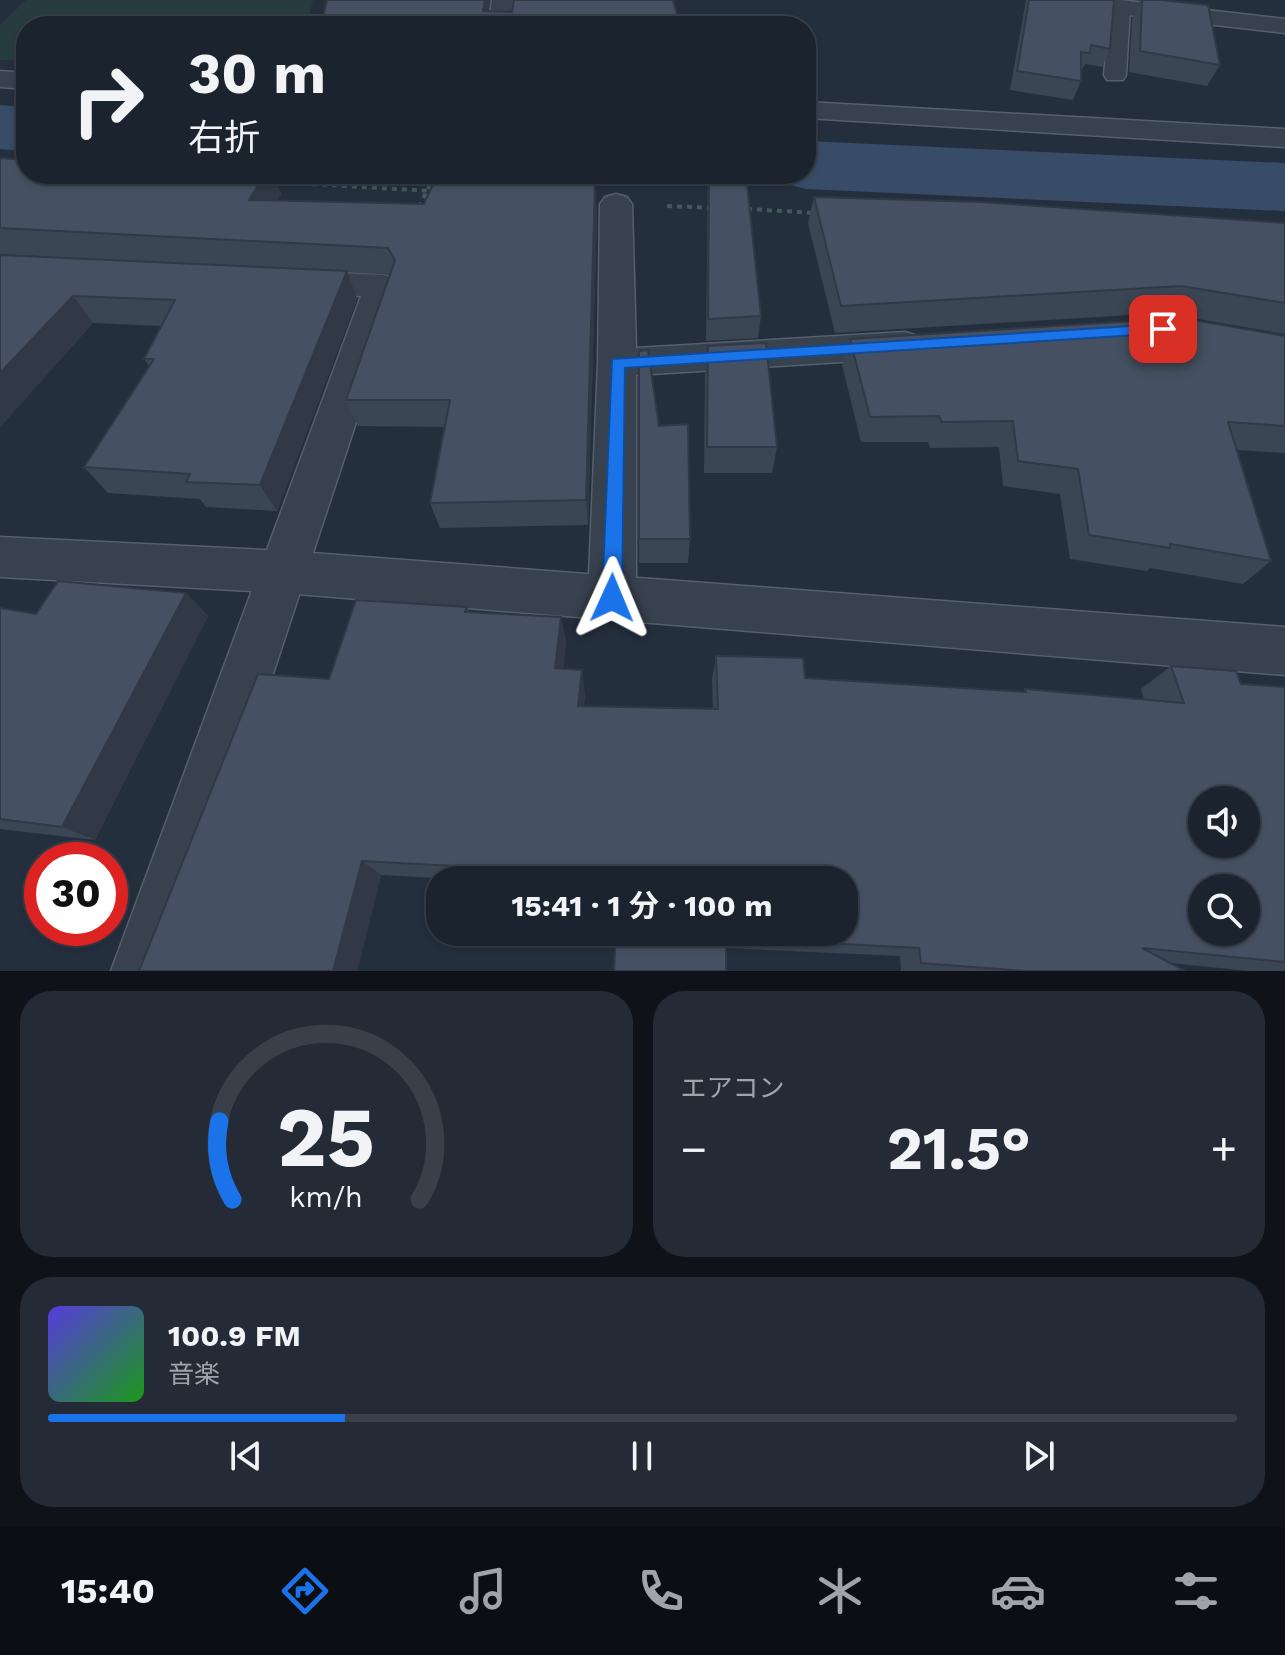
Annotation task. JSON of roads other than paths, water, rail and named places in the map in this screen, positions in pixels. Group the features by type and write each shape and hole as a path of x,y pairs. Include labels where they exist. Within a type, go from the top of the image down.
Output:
{"street":[{"path":"1058,0 1120,9 1285,12"},
{"path":"816,111 1285,138"},
{"path":"612,598 617,363 616,204"},
{"path":"143,971 383,286 255,280"},
{"path":"617,363 945,343"},
{"path":"0,557 285,572 1285,651"}],"lane":[{"path":"1115,75 1120,9"}],"waterway":[{"path":"0,127 16,128"},
{"path":"816,165 1285,187"}]}
